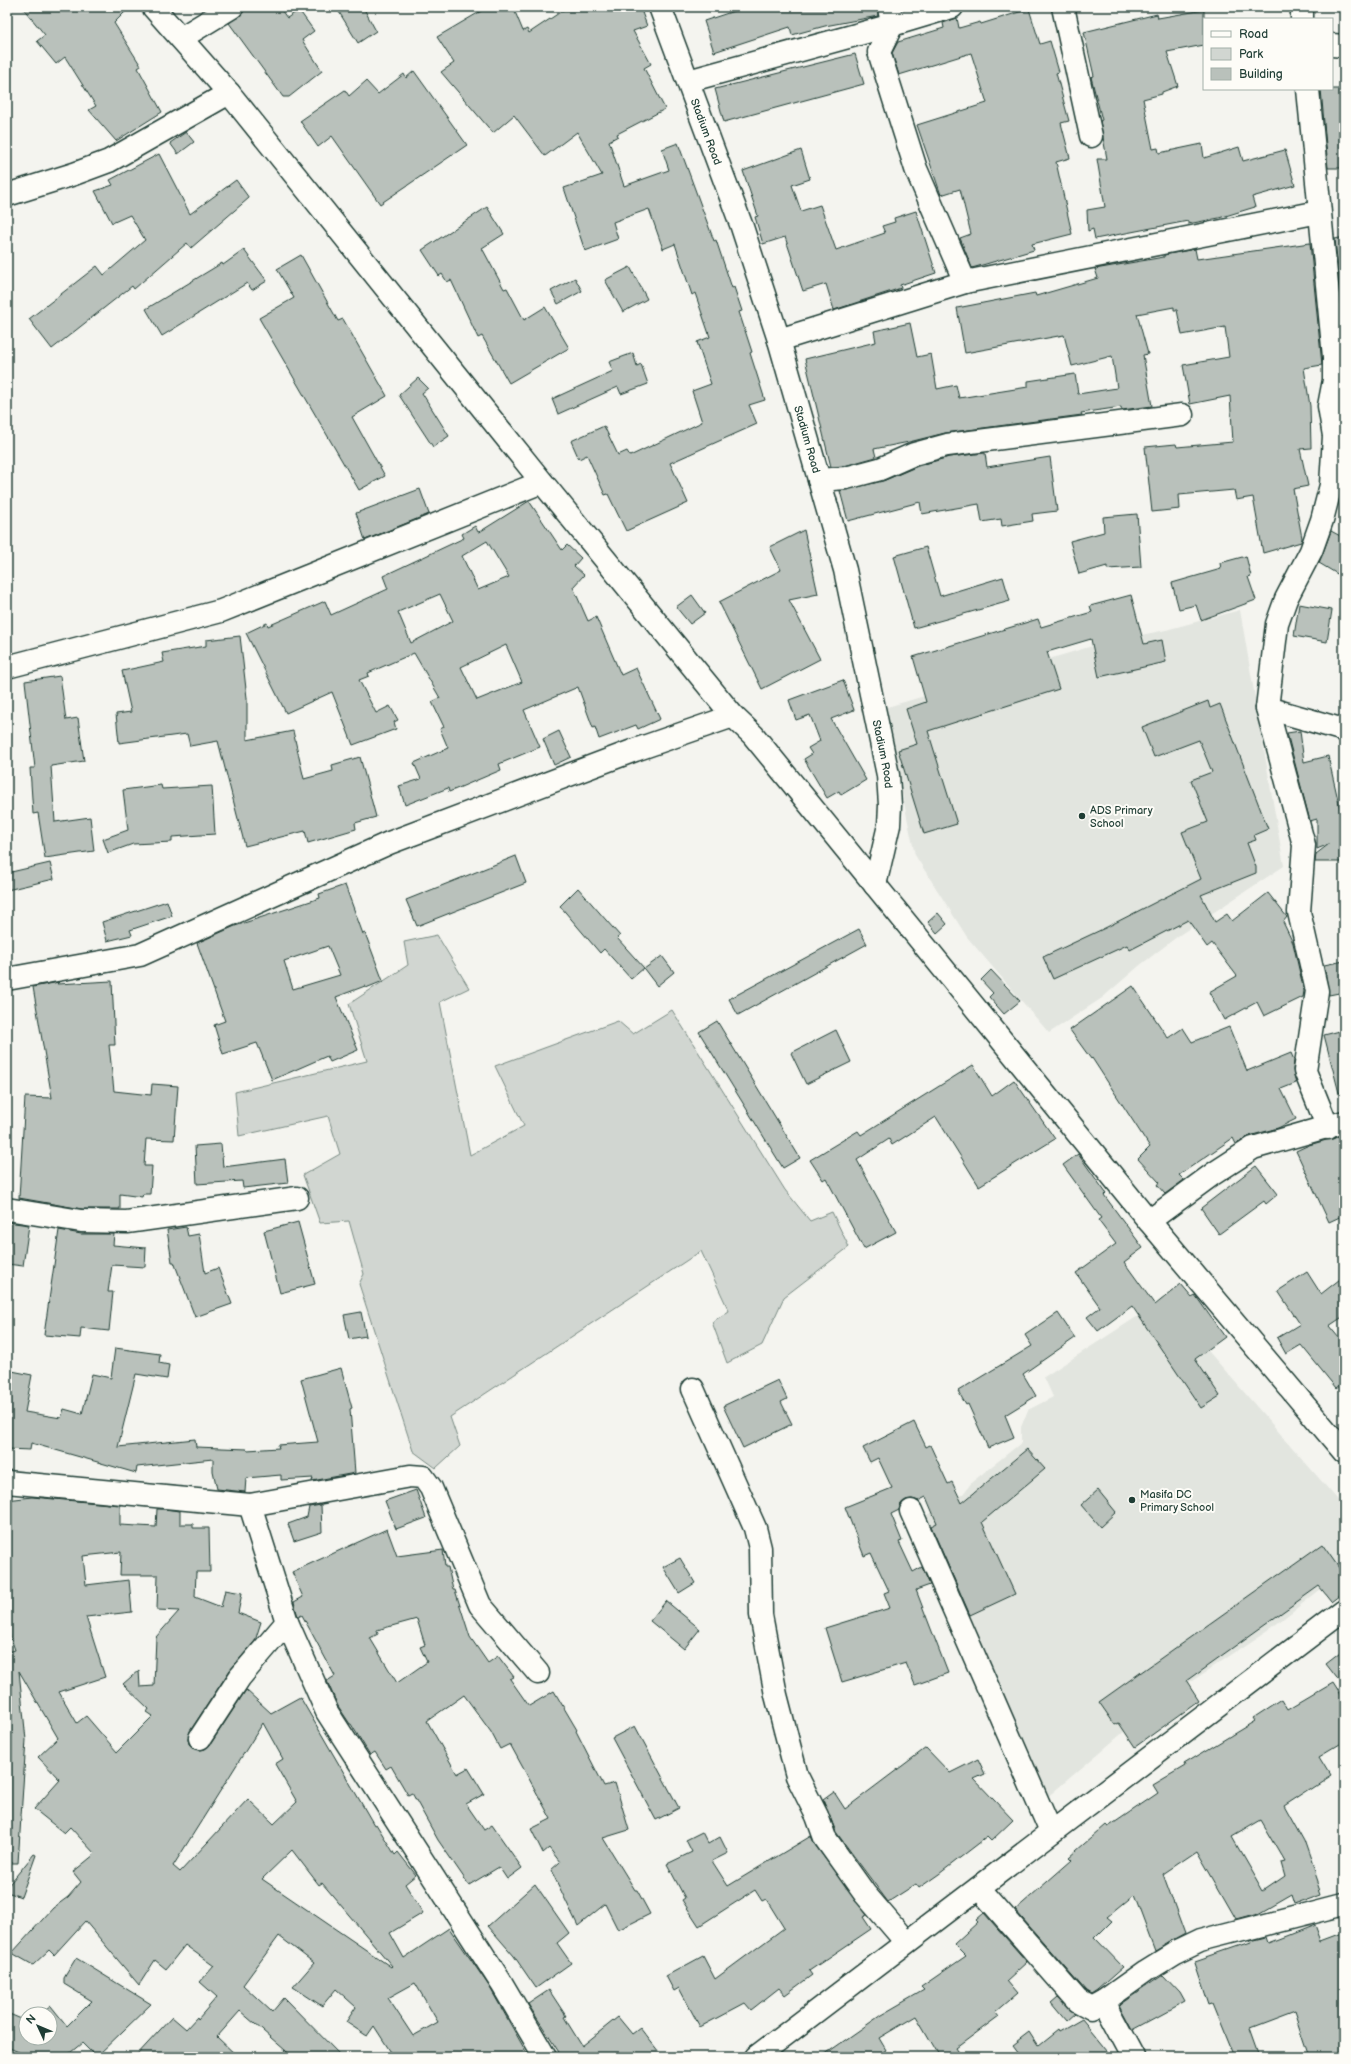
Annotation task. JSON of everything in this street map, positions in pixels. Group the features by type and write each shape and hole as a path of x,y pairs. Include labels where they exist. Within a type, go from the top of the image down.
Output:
{"street":[{"path":"153,7 229,93 542,482 733,716 753,735 1149,1221 1344,1452"},
{"path":"181,38 232,7"},
{"name":"Stadium Road","path":"660,7 742,227 779,340 845,570 888,775 890,805 889,825 875,885"},
{"path":"688,81 890,16 952,7"},
{"path":"1062,7 1091,136"},
{"path":"1302,7 1302,18"},
{"path":"890,16 879,52 916,169 965,282"},
{"path":"1333,45 1344,46"},
{"path":"1149,1221 1213,1174 1253,1148 1336,1125 1305,1071 1317,991 1299,912 1304,845 1267,708 1277,624 1286,598 1316,538 1331,485 1334,436 1329,406 1334,380 1336,288 1319,212 1308,90"},
{"path":"7,194 74,174 109,160 229,93"},
{"path":"779,340 965,282 1319,212"},
{"path":"819,480 846,478 880,469 914,454 947,445 1182,416"},
{"path":"7,667 221,611 542,482"},
{"path":"1267,708 1344,730"},
{"path":"7,979 140,956 389,843 635,750 733,716"},
{"path":"7,1209 80,1221 127,1222 297,1198"},
{"path":"693,1389 756,1528 760,1548 761,1614 776,1695 797,1776 817,1816 825,1838 865,1894 906,1942"},
{"path":"7,1482 250,1505 410,1476 422,1478 431,1488 480,1605 538,1673"},
{"path":"250,1505 287,1622 327,1712 502,1984 546,2057"},
{"path":"911,1511 1051,1832"},
{"path":"756,2057 1344,1610"},
{"path":"200,1738 240,1677 287,1622"},
{"path":"979,1888 1078,2001 1091,2008 1104,2001 1146,1971 1175,1953 1200,1941 1344,1904"},
{"path":"1104,2001 1134,2057"}],"shaded area":[{"path":"1240,610 1284,866 1178,936 1139,966 1102,998 1049,1033 967,937 915,855 884,708 1106,642 1166,630"},
{"path":"1162,1298 1344,1507 1344,1571 1270,1629 1153,1707 1031,1811 909,1526 963,1494 972,1482 1021,1443 1021,1427 1028,1410 1053,1397 1044,1377 1155,1305"}],"green space":[{"path":"437,935 469,988 440,1002 470,1155 524,1126 495,1066 618,1021 633,1034 672,1010 785,1190 810,1221 832,1212 849,1247 784,1297 762,1345 727,1363 712,1322 729,1311 701,1251 450,1417 460,1446 436,1468 413,1451 359,1284 364,1274 349,1221 320,1223 303,1175 340,1154 328,1116 239,1136 235,1092 367,1061 349,1004 408,965 404,942"}],"building":[{"path":"22,7 130,7 114,23 141,66 138,68 162,112 116,141 89,110 96,106 65,57 56,64 37,41 45,35"},
{"path":"244,7 279,7 287,18 299,10 314,31 302,40 322,71 289,97 283,97 229,23 243,13"},
{"path":"336,7 363,7 376,31 358,43"},
{"path":"488,7 513,7 523,31 527,29 529,33 568,7 640,7 647,26 633,31 651,64 644,68 665,109 617,134 618,136 609,141 624,186 669,170 662,149 678,143 714,241 716,240 732,288 734,287 742,311 739,312 765,400 749,405 757,424 670,463 688,503 626,531 608,494 605,495 587,455 579,459 571,441 604,426 618,455 627,451 630,456 702,422 692,391 711,384 697,342 710,337 695,293 692,295 675,244 663,249 649,209 613,222 618,239 585,251 564,188 602,175 577,132 545,156 514,115 493,133 441,72 454,63 437,37"},
{"path":"746,7 877,7 878,16 825,26 792,35 790,27 714,52 704,21"},
{"path":"1029,9 1040,44 1050,41 1059,72 1056,73 1069,121 1061,123 1070,158 1056,162 1072,234 1032,244 1034,250 972,268 960,238 971,234 960,189 941,195 917,125 987,103 971,53 899,75 892,53 898,42 944,28 943,23 957,18 959,28 980,22 981,24"},
{"path":"1204,10 1203,45 1167,52 1178,86 1162,92 1162,94 1143,99 1153,149 1158,148 1159,153 1202,144 1204,158 1239,147 1243,161 1285,150 1295,185 1252,197 1255,207 1219,218 1188,224 1188,221 1095,239 1093,229 1088,231 1087,210 1105,207 1097,159 1107,159 1100,121 1102,120 1091,77 1094,76 1084,32 1157,14 1158,18"},
{"path":"855,54 864,84 724,122 715,89"},
{"path":"414,71 467,145 380,204 332,136 318,147 300,121 345,90 349,96 366,81 378,94 404,74 406,78"},
{"path":"1344,89 1344,168 1328,168 1321,90"},
{"path":"186,132 194,142 178,154 170,143"},
{"path":"801,150 810,179 792,185 801,211 820,205 836,250 885,233 882,226 895,222 894,218 916,211 936,273 900,285 901,288 834,310 826,284 803,291 785,237 763,244 755,217 758,216 743,171"},
{"path":"159,154 190,214 236,180 249,198 191,248 187,243 134,289 132,286 52,349 29,319 97,266 104,275 145,240 130,215 112,223 95,191 113,185 110,180"},
{"path":"487,207 504,234 482,248 504,289 507,288 524,320 545,307 569,348 509,383 482,336 478,338 451,280 447,282 442,274 439,276 422,250"},
{"path":"1344,237 1344,331 1335,239"},
{"path":"1310,243 1322,365 1304,368 1310,406 1311,448 1300,449 1308,486 1293,489 1302,538 1301,542 1263,553 1253,497 1236,500 1234,490 1179,495 1180,509 1152,512 1145,447 1176,444 1177,447 1233,442 1230,396 1190,404 1183,365 1229,357 1225,327 1182,335 1177,310 1174,310 1174,307 1137,314 1148,354 1143,355 1152,406 1122,410 1121,407 1081,413 1082,415 945,433 874,449 876,457 844,466 831,467 805,359 876,342 874,331 910,323 917,357 931,354 937,389 956,385 959,398 1028,387 1028,381 1075,374 1078,394 1117,388 1112,356 1072,366 1064,335 965,353 957,308 1035,293 1036,296 1098,278 1095,269 1164,257 1164,255 1195,249 1197,259"},
{"path":"244,250 267,281 252,290 247,283 162,336 146,309 222,263 223,265"},
{"path":"301,255 338,321 343,319 387,396 352,417 385,476 359,490 259,318 294,298 277,269"},
{"path":"630,267 647,299 623,312 605,280"},
{"path":"575,278 582,291 558,304 551,291"},
{"path":"633,353 637,366 641,364 648,384 621,394 618,387 558,414 552,399 613,371 609,362"},
{"path":"418,378 428,388 422,393 449,436 433,447 399,395"},
{"path":"985,453 987,467 1050,457 1057,511 1032,514 1033,521 1002,526 1001,519 982,522 979,504 922,514 920,502 848,521 840,491 883,481 918,466 949,457"},
{"path":"420,489 429,514 365,540 356,513"},
{"path":"529,501 562,550 567,545 581,558 574,566 584,575 573,587 588,621 596,617 621,675 636,668 660,719 638,729 636,725 599,739 595,727 593,728 578,687 524,710 540,747 499,764 501,770 449,792 448,788 405,805 399,786 421,779 414,763 448,748 440,729 444,727 432,702 440,698 414,653 368,673 369,676 359,680 376,713 390,706 398,720 394,722 396,729 353,745 332,692 286,713 246,633 267,623 268,626 325,601 331,615 388,589 383,576 464,538 462,534 475,526 478,532","holes":["487,541 509,577 478,590 462,556","440,594 453,621 411,643 398,612","506,645 522,682 477,700 461,667"]},
{"path":"1137,514 1141,567 1107,569 1107,566 1079,574 1070,541 1104,532 1103,517"},
{"path":"804,530 818,594 789,600 820,659 762,689 719,602 781,570 770,547"},
{"path":"1331,531 1344,538 1344,578 1319,563"},
{"path":"926,547 940,596 1003,577 1010,601 914,628 894,556"},
{"path":"1246,556 1251,576 1248,577 1256,600 1201,620 1196,605 1179,609 1172,583 1221,569 1220,563"},
{"path":"692,595 705,613 690,624 676,607"},
{"path":"1131,595 1144,644 1162,640 1166,662 1099,677 1091,639 1047,652 1059,689 928,731 957,824 924,834 898,750 917,744 906,709 926,702 913,657 1038,619 1041,627 1092,612 1090,606"},
{"path":"1299,604 1332,610 1327,642 1294,636"},
{"path":"240,636 247,698 247,740 293,731 304,779 333,771 332,765 360,757 376,817 355,823 356,829 308,843 305,831 245,846 218,741 190,746 187,734 119,743 116,714 131,712 122,671 164,662 162,653 206,646 206,640"},
{"path":"60,676 66,720 78,718 84,761 51,766 55,822 90,817 94,851 45,858 38,813 33,814 30,768 35,768 25,681"},
{"path":"843,680 854,710 831,719 866,780 841,795 839,791 827,798 804,759 812,754 808,748 820,741 810,715 796,720 789,700"},
{"path":"1208,701 1210,708 1220,704 1268,829 1254,835 1256,840 1247,843 1256,867 1256,873 1201,895 1215,922 1227,914 1232,921 1268,893 1287,917 1283,922 1293,943 1304,991 1303,997 1264,1016 1257,1002 1224,1020 1209,992 1237,976 1212,943 1207,947 1188,920 1130,950 1127,945 1053,979 1043,957 1105,928 1201,879 1182,832 1208,822 1191,780 1212,772 1199,740 1154,757 1142,727"},
{"path":"559,731 571,757 554,765 543,739"},
{"path":"1300,731 1304,762 1328,756 1344,826 1344,865 1342,862 1315,862 1316,854 1329,844 1317,849 1317,819 1310,821 1287,733"},
{"path":"161,785 162,789 212,786 215,834 172,837 172,842 133,844 108,853 103,839 128,830 123,790"},
{"path":"516,856 526,883 417,926 406,900"},
{"path":"50,863 54,879 7,890 7,873"},
{"path":"345,885 363,934 365,933 383,981 336,997 358,1050 330,1062 327,1056 272,1080 257,1043 223,1054 214,1025 225,1021 197,943 235,926 320,898 319,894","holes":["328,946 340,975 293,989 284,961"]},
{"path":"578,888 620,936 617,938 644,968 631,979 604,949 600,953 560,906"},
{"path":"167,901 172,916 130,930 132,935 107,941 102,922"},
{"path":"938,913 947,924 937,933 928,922"},
{"path":"859,929 867,944 738,1015 729,999"},
{"path":"662,956 674,972 657,986 644,969"},
{"path":"1344,961 1344,992 1329,995 1324,965"},
{"path":"991,970 1020,1001 1004,1014 989,997 993,993 981,980"},
{"path":"112,981 115,1045 109,1045 114,1091 151,1095 152,1084 178,1086 174,1140 146,1139 144,1166 152,1166 150,1194 143,1194 142,1197 120,1194 120,1209 82,1209 19,1198 25,1097 52,1098 33,987 59,982 57,984"},
{"path":"1133,986 1168,1038 1183,1028 1192,1042 1229,1027 1247,1071 1291,1053 1294,1060 1293,1070 1296,1083 1281,1089 1296,1119 1278,1128 1249,1136 1236,1144 1233,1138 1179,1175 1184,1180 1165,1194 1157,1185 1159,1182 1138,1159 1150,1147 1092,1058 1091,1059 1070,1030"},
{"path":"717,1021 800,1158 783,1168 699,1032"},
{"path":"836,1030 851,1062 806,1084 791,1053"},
{"path":"1344,1030 1344,1092 1339,1093 1324,1035"},
{"path":"973,1065 992,1096 1014,1080 1055,1139 979,1186 936,1117 892,1145 889,1139 857,1160 896,1232 864,1249 826,1178 823,1180 810,1160 858,1131 861,1135"},
{"path":"1344,1135 1344,1215 1329,1222 1296,1151 1309,1145"},
{"path":"221,1144 223,1167 285,1159 288,1183 243,1188 242,1181 197,1184 195,1146"},
{"path":"1078,1154 1106,1193 1104,1195 1143,1248 1124,1262 1155,1305 1181,1284 1192,1297 1195,1295 1225,1337 1195,1359 1220,1396 1201,1408 1132,1306 1098,1331 1087,1317 1100,1307 1076,1273 1116,1244 1098,1220 1101,1218 1063,1165"},
{"path":"1256,1166 1278,1194 1266,1204 1264,1201 1219,1234 1201,1208"},
{"path":"7,1222 29,1225 23,1266 7,1264"},
{"path":"298,1222 315,1284 280,1293 264,1231"},
{"path":"186,1227 188,1236 199,1234 205,1273 218,1268 232,1304 195,1317 174,1262 172,1262 167,1230"},
{"path":"59,1230 81,1234 114,1234 113,1245 146,1248 145,1267 112,1265 108,1292 113,1292 109,1331 81,1328 80,1338 44,1335"},
{"path":"1307,1272 1321,1294 1344,1276 1344,1316 1329,1326 1344,1344 1344,1382 1336,1388 1301,1345 1286,1354 1277,1338 1300,1324 1278,1291"},
{"path":"361,1312 366,1336 349,1339 344,1315"},
{"path":"1058,1313 1075,1338 1023,1374 1036,1396 1005,1415 1014,1437 988,1448 968,1404 966,1405 958,1391 1032,1346 1025,1335"},
{"path":"115,1348 160,1354 159,1363 169,1365 167,1379 136,1374 118,1447 195,1439 196,1447 247,1450 279,1448 278,1445 318,1442 301,1379 341,1368 352,1408 350,1409 355,1473 312,1481 313,1478 281,1480 281,1475 246,1478 245,1492 217,1489 213,1471 213,1459 137,1467 136,1473 31,1443 30,1450 7,1449 7,1370 32,1375 25,1412 61,1418 64,1409 82,1414 92,1374 111,1378"},
{"path":"778,1380 787,1399 781,1402 792,1424 743,1448 723,1406"},
{"path":"914,1422 926,1447 930,1445 948,1484 952,1482 962,1503 1027,1449 1045,1469 982,1522 1015,1594 970,1615 931,1526 937,1523 926,1497 918,1501 912,1499 906,1500 901,1504 899,1510 891,1514 902,1541 899,1542 913,1572 922,1567 930,1585 916,1590 948,1673 915,1685 906,1663 842,1682 825,1628 890,1608 884,1593 889,1591 871,1553 864,1556 845,1507 892,1488 878,1458 870,1462 863,1448"},
{"path":"416,1490 426,1518 396,1529 385,1501"},
{"path":"1098,1490 1116,1512 1100,1527 1081,1505"},
{"path":"32,1497 120,1505 120,1525 156,1527 157,1509 180,1511 180,1524 193,1524 193,1528 209,1528 210,1572 196,1572 195,1597 221,1607 225,1590 242,1593 238,1613 261,1622 255,1641 230,1670 190,1731 188,1738 189,1744 193,1748 199,1750 205,1749 210,1745 246,1690 271,1713 300,1697 374,1825 376,1824 395,1855 398,1852 416,1875 405,1884 423,1913 390,1933 404,1958 449,1928 489,1986 529,2057 394,2057 374,2026 367,2036 346,2022 356,2007 336,1989 322,2006 293,1987 314,1963 279,1936 243,1985 272,2012 284,1998 342,2057 293,2057 240,2011 217,2037 238,2057 135,2057 172,2017 186,2029 197,2017 198,2019 217,1997 200,1982 214,1966 185,1945 166,1969 155,1960 139,1985 85,1921 54,1955 49,1950 33,1965 12,1953 53,1908 68,1897 81,1882 73,1872 95,1854 70,1827 64,1833 34,1809 60,1780 38,1757 58,1738 19,1671 26,1740 18,1863 7,1863 7,1656 10,1656 8,1652 15,1650 7,1627 7,1500","holes":["121,1552 120,1575 158,1575 157,1610 179,1611 156,1637 154,1686 140,1687 139,1670 123,1684 149,1709 147,1712 153,1716 117,1752 86,1716 77,1723 59,1692 105,1677 86,1617 132,1612 129,1580 86,1585 83,1556","263,1723 283,1759 275,1764 297,1802 274,1824 248,1799 180,1872 173,1866","292,1850 319,1885 322,1883 392,1966 391,1967 262,1879","415,1983 438,2022 413,2036 388,1998"]},
{"path":"321,1505 322,1532 294,1541 288,1524 307,1517 309,1507"},
{"path":"387,1529 397,1556 443,1550 445,1567 448,1567 453,1590 455,1590 470,1637 488,1663 498,1656 514,1677 510,1679 529,1706 554,1691 577,1730 576,1731 604,1786 615,1783 629,1830 603,1838 635,1890 637,1890 650,1914 618,1930 605,1904 578,1926 551,1870 560,1862 549,1848 543,1853 531,1829 551,1819 510,1744 500,1749 491,1732 464,1695 427,1721 457,1774 468,1768 484,1794 466,1804 484,1830 492,1825 522,1868 507,1879 499,1867 469,1885 438,1840 412,1793 408,1795 391,1766 386,1769 375,1752 370,1755 338,1706 327,1681 335,1676 302,1615 298,1617 294,1602 303,1597 292,1572","holes":["417,1619 425,1645 420,1647 427,1662 397,1683 370,1638 378,1634 377,1630"]},
{"path":"1322,1544 1344,1575 1344,1591 1331,1601 1319,1586 1186,1681 1199,1701 1135,1747 1119,1723 1115,1725 1099,1702"},
{"path":"680,1558 695,1583 679,1593 663,1567"},
{"path":"666,1601 700,1629 684,1649 650,1621"},
{"path":"1344,1650 1344,1687 1326,1664"},
{"path":"1332,1683 1344,1702 1344,1742 1319,1757 1330,1775 1284,1805 1304,1841 1322,1893 1294,1903 1291,1894 1258,1913 1236,1919 1197,1851 1163,1874 1185,1934 1155,1951 1134,1895 1107,1917 1112,1921 1095,1938 1123,1967 1091,1994 1086,1991 1015,1910 1072,1860 1069,1857 1106,1825 1108,1827 1158,1793 1153,1785 1185,1766 1184,1764 1255,1721 1253,1718 1282,1699 1288,1709","holes":["1261,1820 1285,1861 1281,1862 1285,1876 1263,1891 1232,1837"]},
{"path":"635,1726 679,1808 656,1820 612,1738"},
{"path":"926,1748 950,1773 978,1759 985,1774 974,1779 1013,1820 991,1841 987,1837 919,1888 916,1884 888,1902 836,1832 823,1800 834,1792 845,1809"},
{"path":"702,1832 708,1844 720,1837 728,1853 712,1861 728,1886 811,1836 815,1845 867,1915 863,1917 871,1929 809,1971 812,1975 785,1995 779,1988 751,2010 745,2003 700,2027 679,1988 674,1991 666,1976 703,1956 715,1979 784,1928 766,1899 762,1901 755,1890 699,1926 682,1900 685,1898 667,1864 692,1852 686,1840"},
{"path":"34,1854 36,1855 21,1897 7,1892 7,1887"},
{"path":"535,1884 569,1933 557,1943 571,1963 536,1988 514,1956 488,1926"},
{"path":"984,1913 1027,1962 1006,1981 1017,1994 996,2012 999,2016 956,2048 962,2057 940,2057 916,2016 879,2038 886,2050 883,2052 887,2057 821,2057 881,2015 924,1990 921,1987 966,1956 954,1944 978,1922 976,1920"},
{"path":"1314,1925 1320,1941 1344,1932 1344,2057 1310,2057 1295,2012 1250,2029 1260,2057 1234,2057 1212,2003 1209,2004 1195,1962 1250,1943 1249,1941 1266,1937 1268,1943"},
{"path":"76,1958 151,2004 96,2057 82,2043 65,2057 19,2057 21,2053 7,2047 7,2013 18,2018 18,2046 58,2046 58,2015 67,2026 92,2001 64,1984 64,1978"},
{"path":"1164,1975 1180,1992 1185,2001 1133,2029 1120,2005"},
{"path":"549,1990 566,2016 564,2017 582,2046 618,2017 632,2034 640,2028 663,2057 562,2057 528,2004"},
{"path":"1058,1997 1075,2013 1066,2021 1051,2003"},
{"path":"1082,2019 1113,2057 1021,2057 1012,2045 1029,2032 1038,2046 1058,2030 1059,2032"}],"place":[{"name":"ADS Primary School","path":"1082,816"},
{"name":"Masifa DC Primary School","path":"1132,1500"}]}
